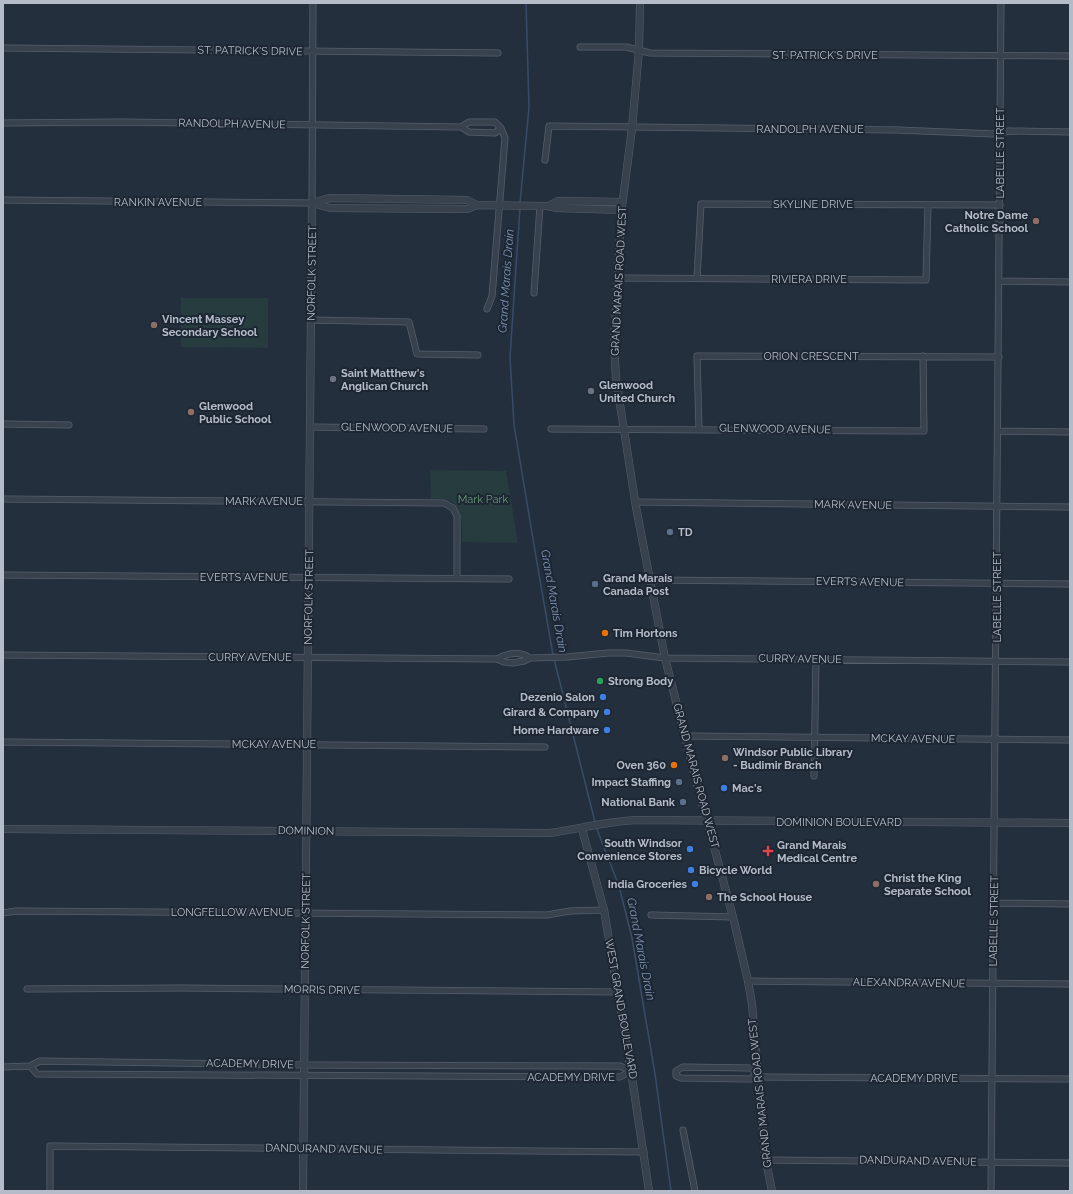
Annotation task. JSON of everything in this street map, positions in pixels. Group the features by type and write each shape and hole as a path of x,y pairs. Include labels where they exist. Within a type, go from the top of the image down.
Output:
{"street":[{"name":"NORFOLK STREET","path":"303,1191 310,502 313,3"},
{"name":"GRAND MARAIS ROAD WEST","path":"640,3 639,50 632,128 622,202 614,351 616,379 623,428 665,658 733,917 748,981 765,1160 772,1191"},
{"name":"LABELLE STREET","path":"992,1191 1001,3"},
{"name":"ST. PATRICK'S DRIVE","path":"580,47 626,47 650,53 1070,56"},
{"name":"ST. PATRICK'S DRIVE","path":"3,48 498,53"},
{"name":"RANDOLPH AVENUE","path":"3,123 122,122 461,127 469,132 495,133 501,128 495,122 469,122 461,127"},
{"name":"RANDOLPH AVENUE","path":"545,160 549,126 898,130 994,134 1009,131 1070,132"},
{"path":"487,309 492,296 502,205 505,138 501,128"},
{"name":"RANKIN AVENUE","path":"3,200 312,203 330,208 467,209 476,205 536,205 557,208 622,210"},
{"name":"RANKIN AVENUE","path":"548,206 558,201 622,202"},
{"name":"SKYLINE DRIVE","path":"697,278 701,204 1000,205"},
{"path":"534,293 536,205"},
{"name":"RIVIERA DRIVE","path":"618,278 926,280 928,205"},
{"path":"999,281 1070,282"},
{"path":"311,320 409,322 417,354 478,355"},
{"name":"ORION CRESCENT","path":"700,429 697,356 999,356"},
{"name":"GLENWOOD AVENUE","path":"551,429 623,428 924,431 923,356"},
{"path":"3,424 69,425"},
{"name":"GLENWOOD AVENUE","path":"310,427 484,429"},
{"path":"998,430 1070,432"},
{"name":"MARK AVENUE","path":"3,499 444,502 453,508 457,516 458,578"},
{"name":"MARK AVENUE","path":"636,502 1070,507"},
{"name":"EVERTS AVENUE","path":"3,575 509,579"},
{"name":"EVERTS AVENUE","path":"650,580 1070,584"},
{"name":"CURRY AVENUE","path":"3,655 497,659 504,662 514,663 538,657 567,657 578,655 626,653 665,658 1070,662"},
{"name":"CURRY AVENUE","path":"497,659 504,655 518,654 525,655 530,658"},
{"path":"814,776 816,659"},
{"name":"MCKAY AVENUE","path":"685,736 1070,740"},
{"name":"MCKAY AVENUE","path":"3,742 545,747"},
{"name":"DOMINION BOULEVARD","path":"609,823 638,820 1070,823"},
{"name":"DOMINION","path":"3,829 550,833 582,829 609,823"},
{"name":"WEST GRAND BOULEVARD","path":"582,829 604,910 644,1152 649,1191"},
{"path":"994,903 1070,904"},
{"name":"LONGFELLOW AVENUE","path":"3,912 547,915 570,911 604,910"},
{"path":"651,915 733,917"},
{"name":"ALEXANDRA AVENUE","path":"748,981 1070,984"},
{"name":"MORRIS DRIVE","path":"27,989 305,989 618,992"},
{"name":"ACADEMY DRIVE","path":"3,1068 30,1066 40,1061 304,1065 620,1066 631,1071"},
{"name":"ACADEMY DRIVE","path":"30,1066 37,1074 620,1077 631,1071"},
{"name":"ACADEMY DRIVE","path":"758,1075 750,1068 682,1067 676,1071 676,1076 681,1078 751,1079 758,1075 1070,1079"},
{"path":"683,1130 695,1191"},
{"name":"DANDURAND AVENUE","path":"50,1191 50,1146 644,1152"},
{"name":"DANDURAND AVENUE","path":"765,1160 1070,1163"}],"green space":[{"path":"181,298 268,298 268,348 181,347"},
{"name":"Mark Park","path":"430,470 506,471 518,543 462,542 461,518 457,507 445,499 431,499"}],"waterway":[{"name":"Grand Marais Drain","path":"520,203 529,107 526,3"},
{"name":"Grand Marais Drain","path":"520,208 510,357 514,425 553,655"},
{"name":"Grand Marais Drain","path":"554,659 595,822"},
{"name":"Grand Marais Drain","path":"596,827 619,886 632,938 655,1074 671,1191"}],"place":[{"name":"Notre Dame Catholic School","path":"1036,221"},
{"name":"Vincent Massey Secondary School","path":"154,325"},
{"name":"Saint Matthew's Anglican Church","path":"333,379"},
{"name":"Glenwood United Church","path":"591,391"},
{"name":"Glenwood Public School","path":"191,412"},
{"name":"TD","path":"670,532"},
{"name":"Grand Marais Canada Post","path":"595,584"},
{"name":"Tim Hortons","path":"605,633"},
{"name":"Strong Body","path":"600,681"},
{"name":"Dezenio Salon","path":"603,697"},
{"name":"Girard & Company","path":"607,712"},
{"name":"Home Hardware","path":"607,730"},
{"name":"Windsor Public Library - Budimir Branch","path":"725,758"},
{"name":"Oven 360","path":"674,765"},
{"name":"Impact Staffing","path":"679,782"},
{"name":"Mac's","path":"724,788"},
{"name":"National Bank","path":"683,802"},
{"name":"South Windsor Convenience Stores","path":"690,849"},
{"name":"Grand Marais Medical Centre","path":"768,851"},
{"name":"Bicycle World","path":"691,870"},
{"name":"India Groceries","path":"695,884"},
{"name":"Christ the King Separate School","path":"876,884"},
{"name":"The School House","path":"709,897"}]}
